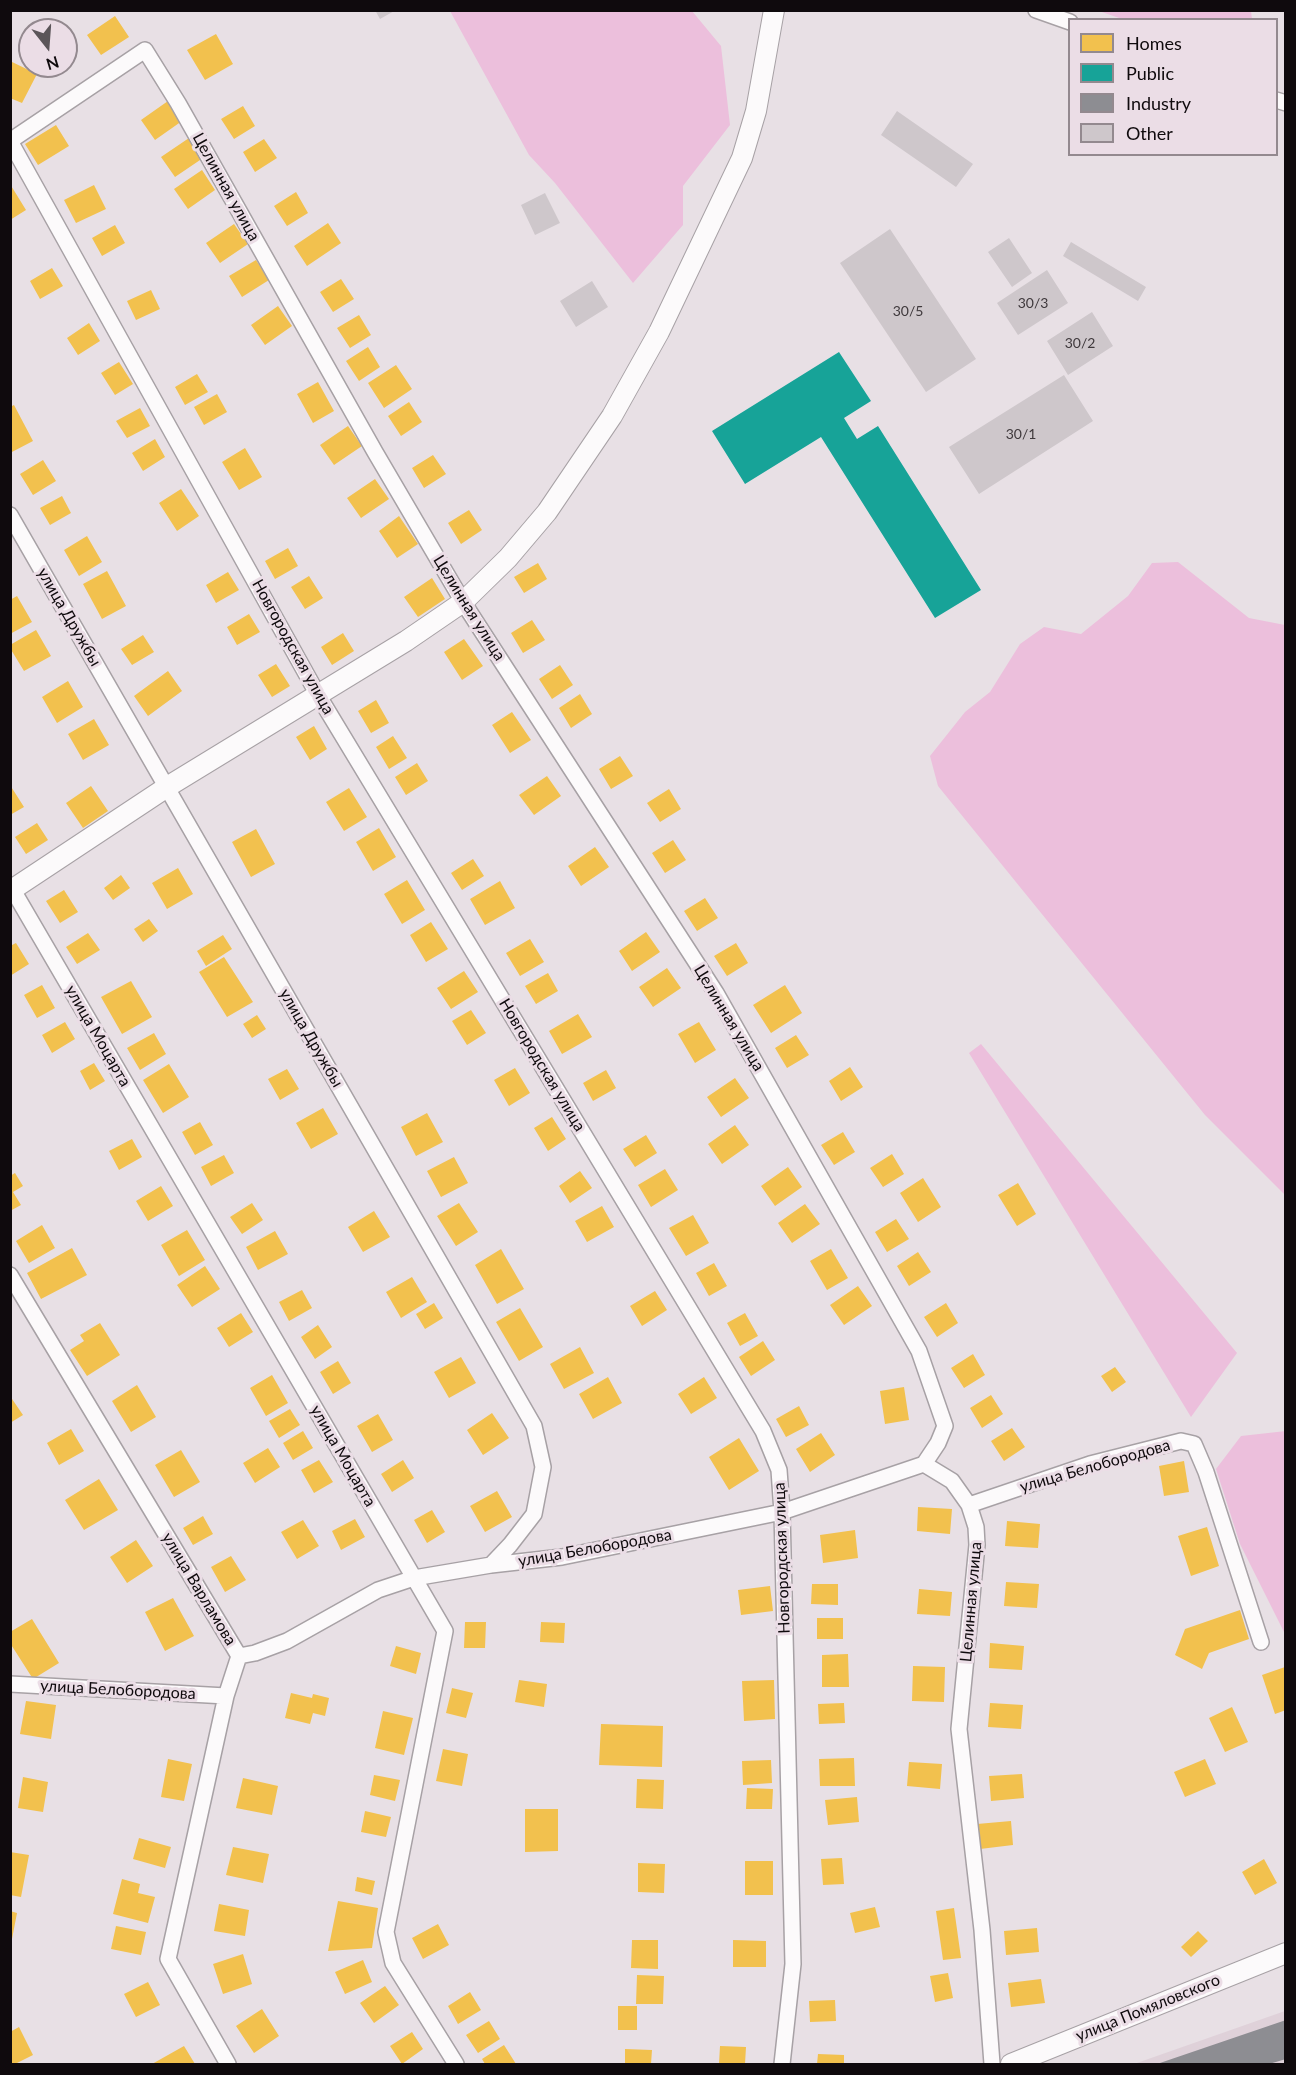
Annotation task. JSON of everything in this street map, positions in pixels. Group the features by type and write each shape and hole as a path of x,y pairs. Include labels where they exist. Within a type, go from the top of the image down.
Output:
{"street":[{"path":"11,888 167,787 406,641 463,602 508,558 547,512 612,416 659,332 742,158 756,111 774,10"},
{"path":"1036,10 1068,21"},
{"name":"Целинная улица","path":"10,141 145,50 178,103 375,452 463,602 716,993 919,1352 945,1426 938,1443 924,1464 952,1480 969,1505 976,1527 959,1729 982,1930 992,2064"},
{"name":"Новгородская улица","path":"10,141 318,695 763,1431 779,1470 782,1512 793,1964 782,2064"},
{"name":"улица Дружбы","path":"10,515 534,1426 543,1467 534,1514 491,1565"},
{"name":"улица Моцарта","path":"11,888 445,1631 386,1932 393,1963 456,2064"},
{"name":"улица Варламова","path":"10,1275 239,1656 226,1696 168,1959 228,2064"},
{"name":"улица Белобородова","path":"969,1505 1090,1464 1181,1441 1194,1444 1206,1472 1261,1642"},
{"name":"улица Белобородова","path":"239,1656 255,1653 287,1641 378,1590 414,1578 491,1565 562,1557 782,1512 924,1464"},
{"name":"улица Белобородова","path":"10,1684 226,1696"},
{"name":"улица Помяловского","path":"1011,2064 1286,1953"}],"shaded area":[{"path":"450,11 692,11 721,46 730,125 683,186 683,225 633,283 555,183 529,155"},
{"path":"1099,11 1251,11 1252,18 1119,18"},
{"path":"1178,562 1249,618 1285,625 1285,1195 1205,1115 938,786 930,756 965,712 990,692 1020,644 1044,627 1081,634 1128,596 1152,563"},
{"path":"981,1044 1237,1353 1191,1417 969,1053"},
{"path":"1286,1431 1285,1634 1240,1544 1216,1469 1241,1436"},
{"path":"1285,2011 1285,2064 1134,2064"}],"building: Homes":[{"path":"115,16 129,37 101,55 87,35"},
{"path":"216,34 233,64 205,80 187,50"},
{"path":"10,61 18,65 18,78 35,78 22,103 10,98"},
{"path":"168,101 182,121 155,140 141,120"},
{"path":"243,106 255,126 234,139 221,119"},
{"path":"56,125 69,146 38,165 25,144"},
{"path":"189,138 203,158 175,177 161,157"},
{"path":"264,139 277,158 255,172 243,152"},
{"path":"202,170 215,190 188,209 174,189"},
{"path":"10,184 26,210 10,220"},
{"path":"94,185 106,209 76,223 64,200"},
{"path":"296,192 308,213 287,226 274,206"},
{"path":"328,223 341,243 307,266 294,246"},
{"path":"234,224 248,244 220,263 206,243"},
{"path":"115,225 125,243 102,256 92,238"},
{"path":"256,260 269,280 242,297 229,276"},
{"path":"52,268 63,286 40,299 30,281"},
{"path":"341,279 354,299 333,312 320,292"},
{"path":"151,290 160,309 136,320 127,301"},
{"path":"278,306 292,326 265,345 251,325"},
{"path":"359,315 371,335 350,348 337,328"},
{"path":"89,323 100,341 78,355 67,338"},
{"path":"368,347 380,367 359,381 346,361"},
{"path":"119,362 133,384 115,395 101,373"},
{"path":"396,365 412,389 384,408 368,383"},
{"path":"197,374 208,392 185,405 175,387"},
{"path":"318,382 334,411 313,423 297,394"},
{"path":"217,394 227,412 204,425 194,407"},
{"path":"409,402 422,422 401,436 388,416"},
{"path":"14,405 33,441 10,453 10,407"},
{"path":"140,408 150,426 127,438 116,421"},
{"path":"348,426 362,446 334,465 320,445"},
{"path":"155,439 165,457 143,471 132,453"},
{"path":"245,448 262,477 239,490 222,462"},
{"path":"433,455 446,474 424,488 412,468"},
{"path":"43,460 56,481 33,495 20,474"},
{"path":"375,479 389,499 361,518 347,498"},
{"path":"181,489 199,516 177,531 159,503"},
{"path":"62,496 71,513 50,525 40,508"},
{"path":"469,510 482,530 461,544 448,523"},
{"path":"399,516 418,544 397,558 379,531"},
{"path":"87,536 102,562 79,576 64,550"},
{"path":"288,548 298,566 275,579 265,561"},
{"path":"538,563 547,579 524,593 514,577"},
{"path":"107,571 126,606 102,619 83,584"},
{"path":"228,572 239,590 216,603 206,585"},
{"path":"309,576 323,598 305,609 291,587"},
{"path":"432,578 445,599 418,617 404,597"},
{"path":"17,596 32,622 10,634 10,600"},
{"path":"249,614 260,632 237,645 227,627"},
{"path":"532,620 545,640 523,653 511,633"},
{"path":"36,630 51,656 24,671 10,645"},
{"path":"343,633 354,651 332,665 321,647"},
{"path":"143,635 154,652 132,665 121,649"},
{"path":"464,639 483,666 462,680 444,652"},
{"path":"276,664 290,686 272,697 258,675"},
{"path":"560,665 573,685 552,699 539,679"},
{"path":"168,671 182,691 148,716 134,696"},
{"path":"68,681 83,707 57,723 42,697"},
{"path":"580,694 592,714 571,728 559,708"},
{"path":"376,700 389,723 371,733 358,711"},
{"path":"512,712 531,740 510,753 492,725"},
{"path":"94,719 109,745 83,760 68,734"},
{"path":"314,726 327,749 310,760 296,737"},
{"path":"393,736 407,758 389,769 376,747"},
{"path":"620,756 633,776 611,789 599,769"},
{"path":"417,763 428,781 406,795 395,777"},
{"path":"547,776 561,796 534,815 519,795"},
{"path":"10,785 24,807 10,815"},
{"path":"91,786 108,811 83,828 66,803"},
{"path":"349,788 367,817 344,831 326,802"},
{"path":"669,789 681,809 660,822 647,803"},
{"path":"37,823 48,840 26,854 15,837"},
{"path":"379,828 396,857 373,871 356,842"},
{"path":"256,829 275,864 251,877 232,842"},
{"path":"673,840 686,860 665,873 652,853"},
{"path":"595,847 609,867 581,886 568,866"},
{"path":"473,859 484,876 462,890 451,873"},
{"path":"178,868 193,894 167,909 152,883"},
{"path":"121,875 130,888 113,900 104,888"},
{"path":"407,880 425,910 402,924 384,894"},
{"path":"500,881 515,908 485,925 470,899"},
{"path":"64,890 78,912 60,923 46,901"},
{"path":"705,898 718,918 697,931 684,911"},
{"path":"149,919 158,931 143,942 134,929"},
{"path":"431,922 448,949 426,962 410,935"},
{"path":"646,932 660,952 632,971 619,951"},
{"path":"88,933 100,950 77,964 66,947"},
{"path":"223,935 232,949 206,966 197,951"},
{"path":"530,939 544,962 520,976 506,953"},
{"path":"16,943 29,964 10,976 10,946"},
{"path":"736,943 748,963 727,976 714,956"},
{"path":"224,957 253,1002 227,1017 199,972"},
{"path":"667,968 681,988 653,1007 639,987"},
{"path":"464,971 478,992 451,1009 437,988"},
{"path":"548,973 558,991 536,1004 525,986"},
{"path":"131,981 152,1017 122,1034 101,997"},
{"path":"42,985 55,1008 37,1018 24,995"},
{"path":"785,985 802,1013 771,1033 753,1005"},
{"path":"471,1010 486,1033 467,1045 452,1021"},
{"path":"578,1014 592,1037 562,1054 549,1031"},
{"path":"257,1015 266,1029 252,1038 243,1024"},
{"path":"65,1022 75,1039 52,1053 42,1035"},
{"path":"699,1022 716,1050 695,1063 678,1034"},
{"path":"154,1033 166,1054 140,1070 127,1048"},
{"path":"796,1035 809,1055 787,1068 775,1048"},
{"path":"94,1063 105,1081 90,1090 80,1071"},
{"path":"169,1064 189,1097 163,1113 143,1080"},
{"path":"850,1067 863,1087 841,1101 829,1081"},
{"path":"515,1068 530,1093 509,1106 494,1080"},
{"path":"287,1069 299,1089 280,1100 268,1079"},
{"path":"606,1070 616,1088 593,1101 583,1083"},
{"path":"735,1078 749,1098 721,1117 707,1097"},
{"path":"323,1108 338,1134 311,1149 296,1123"},
{"path":"427,1113 443,1142 416,1156 401,1127"},
{"path":"552,1117 566,1139 548,1151 534,1128"},
{"path":"200,1122 213,1145 195,1155 182,1132"},
{"path":"735,1125 749,1145 722,1164 708,1144"},
{"path":"843,1132 855,1152 834,1165 821,1145"},
{"path":"646,1135 657,1153 635,1167 623,1149"},
{"path":"132,1139 142,1157 119,1170 109,1151"},
{"path":"892,1154 904,1174 883,1187 870,1168"},
{"path":"224,1155 234,1173 211,1186 201,1167"},
{"path":"454,1157 468,1183 441,1197 427,1171"},
{"path":"788,1167 802,1187 775,1206 761,1186"},
{"path":"665,1169 678,1190 651,1207 638,1185"},
{"path":"580,1171 592,1188 570,1203 559,1186"},
{"path":"15,1173 23,1186 13,1192 21,1205 10,1211 10,1176"},
{"path":"923,1178 941,1207 918,1222 900,1193"},
{"path":"1018,1183 1036,1214 1017,1226 998,1195"},
{"path":"161,1186 173,1206 148,1221 136,1201"},
{"path":"252,1203 263,1220 242,1234 230,1217"},
{"path":"459,1203 478,1232 456,1246 437,1216"},
{"path":"805,1204 820,1224 792,1243 778,1223"},
{"path":"602,1206 614,1227 587,1242 575,1221"},
{"path":"374,1211 390,1237 363,1252 348,1227"},
{"path":"693,1215 709,1243 686,1256 669,1228"},
{"path":"896,1219 909,1239 887,1252 875,1232"},
{"path":"42,1225 55,1248 29,1263 16,1241"},
{"path":"187,1230 205,1260 179,1276 161,1245"},
{"path":"275,1231 288,1254 258,1270 246,1247"},
{"path":"72,1248 87,1275 41,1299 27,1273"},
{"path":"501,1249 524,1289 497,1304 475,1265"},
{"path":"831,1249 848,1278 827,1290 810,1261"},
{"path":"918,1252 931,1272 909,1286 897,1266"},
{"path":"714,1263 727,1286 709,1296 696,1273"},
{"path":"205,1266 220,1289 192,1307 177,1285"},
{"path":"412,1277 427,1302 401,1318 386,1292"},
{"path":"858,1286 872,1306 844,1325 830,1305"},
{"path":"302,1290 312,1308 289,1321 279,1302"},
{"path":"655,1291 667,1310 642,1326 630,1306"},
{"path":"434,1303 443,1318 425,1329 416,1314"},
{"path":"946,1303 958,1323 937,1337 924,1317"},
{"path":"520,1308 543,1347 519,1361 496,1322"},
{"path":"241,1313 253,1332 229,1347 217,1328"},
{"path":"745,1313 758,1336 740,1346 727,1323"},
{"path":"100,1323 120,1355 87,1376 70,1350 84,1341 80,1335"},
{"path":"318,1325 332,1347 315,1359 301,1337"},
{"path":"763,1341 775,1360 751,1376 739,1357"},
{"path":"580,1347 594,1373 564,1389 550,1364"},
{"path":"973,1354 985,1375 964,1388 951,1368"},
{"path":"461,1357 476,1383 449,1398 434,1372"},
{"path":"338,1361 351,1383 333,1394 320,1372"},
{"path":"1115,1367 1126,1382 1112,1392 1101,1376"},
{"path":"272,1375 288,1403 266,1416 250,1388"},
{"path":"608,1377 622,1403 593,1419 579,1394"},
{"path":"704,1377 717,1398 691,1414 678,1394"},
{"path":"137,1385 156,1417 131,1432 112,1401"},
{"path":"904,1387 909,1420 885,1424 880,1391"},
{"path":"991,1395 1003,1414 982,1428 970,1408"},
{"path":"10,1396 23,1415 10,1423"},
{"path":"799,1406 809,1425 786,1437 776,1419"},
{"path":"290,1409 300,1425 279,1438 269,1421"},
{"path":"492,1413 509,1438 483,1455 467,1430"},
{"path":"378,1414 393,1440 372,1452 357,1426"},
{"path":"1012,1428 1025,1447 1004,1461 991,1441"},
{"path":"71,1429 84,1451 59,1465 47,1443"},
{"path":"303,1431 313,1448 293,1460 283,1443"},
{"path":"821,1433 835,1455 810,1472 796,1449"},
{"path":"739,1438 759,1471 729,1490 709,1457"},
{"path":"268,1448 280,1467 255,1483 243,1463"},
{"path":"181,1450 200,1482 174,1497 155,1465"},
{"path":"319,1460 333,1482 314,1493 301,1470"},
{"path":"403,1460 414,1478 392,1492 381,1474"},
{"path":"1184,1461 1189,1492 1164,1496 1159,1466"},
{"path":"99,1479 118,1510 84,1530 65,1500"},
{"path":"497,1491 512,1517 485,1532 470,1506"},
{"path":"918,1507 952,1509 950,1534 917,1531"},
{"path":"432,1510 445,1532 427,1543 414,1520"},
{"path":"203,1516 213,1534 193,1545 183,1528"},
{"path":"355,1519 365,1537 341,1550 332,1531"},
{"path":"303,1520 319,1546 297,1559 281,1532"},
{"path":"1007,1521 1040,1524 1038,1548 1005,1546"},
{"path":"1207,1527 1219,1566 1191,1576 1178,1536"},
{"path":"855,1530 858,1558 823,1563 820,1535"},
{"path":"136,1540 153,1566 127,1583 110,1557"},
{"path":"231,1556 246,1580 225,1592 211,1567"},
{"path":"1006,1582 1039,1584 1037,1608 1004,1606"},
{"path":"812,1584 838,1584 838,1605 811,1604"},
{"path":"770,1586 773,1611 741,1615 738,1590"},
{"path":"919,1589 952,1592 950,1616 917,1614"},
{"path":"173,1598 194,1636 165,1651 145,1612"},
{"path":"1240,1610 1249,1639 1209,1653 1202,1669 1175,1655 1185,1629"},
{"path":"817,1618 843,1618 843,1639 817,1639"},
{"path":"32,1619 59,1663 33,1679 10,1643 10,1632"},
{"path":"465,1622 486,1622 485,1648 464,1648"},
{"path":"541,1622 565,1623 564,1643 540,1642"},
{"path":"990,1643 1024,1646 1022,1670 989,1668"},
{"path":"396,1646 421,1653 416,1674 390,1666"},
{"path":"848,1654 849,1687 822,1687 822,1655"},
{"path":"913,1666 945,1667 944,1702 912,1701"},
{"path":"1285,1667 1286,1710 1275,1714 1262,1675"},
{"path":"519,1680 547,1684 544,1707 515,1702"},
{"path":"774,1680 775,1719 744,1721 742,1681"},
{"path":"452,1688 473,1693 466,1718 446,1713"},
{"path":"291,1693 312,1698 313,1694 329,1698 325,1716 313,1713 310,1724 285,1718"},
{"path":"26,1701 56,1705 51,1739 20,1734"},
{"path":"844,1703 845,1723 819,1724 818,1704"},
{"path":"990,1703 1023,1705 1021,1729 988,1727"},
{"path":"1232,1707 1248,1742 1225,1752 1209,1718"},
{"path":"383,1711 413,1718 404,1755 375,1748"},
{"path":"601,1724 663,1726 662,1767 599,1765"},
{"path":"443,1749 468,1754 462,1786 436,1781"},
{"path":"854,1758 855,1786 820,1786 819,1759"},
{"path":"168,1759 192,1764 184,1801 161,1797"},
{"path":"1205,1759 1216,1784 1185,1797 1174,1772"},
{"path":"771,1760 772,1783 743,1785 742,1761"},
{"path":"909,1762 942,1764 940,1789 907,1786"},
{"path":"1022,1774 1024,1798 991,1801 989,1776"},
{"path":"374,1775 400,1780 395,1801 370,1795"},
{"path":"23,1777 48,1782 43,1812 18,1808"},
{"path":"243,1778 278,1786 272,1815 236,1808"},
{"path":"637,1779 664,1780 663,1809 636,1808"},
{"path":"747,1788 773,1789 772,1809 746,1809"},
{"path":"857,1797 859,1822 828,1825 825,1800"},
{"path":"525,1809 558,1809 558,1851 525,1852"},
{"path":"365,1811 391,1817 386,1837 361,1832"},
{"path":"1011,1821 1013,1845 980,1849 977,1824"},
{"path":"139,1838 171,1847 165,1868 133,1859"},
{"path":"233,1847 269,1854 263,1883 226,1875"},
{"path":"10,1852 29,1855 21,1897 10,1895"},
{"path":"842,1858 844,1884 823,1885 821,1859"},
{"path":"1264,1859 1277,1883 1255,1895 1242,1872"},
{"path":"745,1861 773,1861 773,1895 745,1895"},
{"path":"638,1863 665,1864 664,1893 638,1892"},
{"path":"357,1877 375,1881 372,1895 355,1891"},
{"path":"122,1879 140,1884 138,1893 155,1897 148,1923 113,1914"},
{"path":"338,1901 378,1908 372,1948 328,1951"},
{"path":"219,1904 249,1910 245,1936 214,1931"},
{"path":"875,1907 880,1927 855,1933 850,1913"},
{"path":"954,1908 961,1958 943,1960 936,1911"},
{"path":"10,1911 17,1913 12,1939 10,1939"},
{"path":"438,1924 449,1945 423,1959 412,1938"},
{"path":"116,1926 146,1932 141,1955 111,1949"},
{"path":"1037,1928 1039,1952 1006,1955 1004,1931"},
{"path":"1198,1931 1208,1941 1191,1957 1181,1947"},
{"path":"632,1940 658,1940 658,1969 631,1968"},
{"path":"733,1940 766,1941 766,1967 733,1967"},
{"path":"243,1954 252,1984 223,1994 213,1964"},
{"path":"363,1960 372,1982 345,1994 335,1972"},
{"path":"948,1973 953,1998 935,2002 930,1976"},
{"path":"637,1975 664,1976 663,2004 636,2004"},
{"path":"1041,1979 1045,2003 1011,2007 1008,1983"},
{"path":"148,1982 160,2005 136,2017 124,1994"},
{"path":"385,1986 399,2005 374,2023 360,2003"},
{"path":"470,1992 481,2010 458,2024 448,2006"},
{"path":"835,2000 836,2021 810,2022 809,2001"},
{"path":"618,2006 637,2006 637,2030 618,2030"},
{"path":"262,2009 279,2036 254,2053 236,2026"},
{"path":"489,2021 500,2039 478,2053 466,2035"},
{"path":"19,2027 33,2055 15,2064 10,2064 10,2032"},
{"path":"412,2032 423,2049 402,2064 390,2046"},
{"path":"504,2045 516,2064 485,2064 482,2059"},
{"path":"184,2046 195,2064 152,2064"},
{"path":"720,2046 746,2047 745,2064 719,2064"},
{"path":"625,2049 652,2050 651,2064 625,2064"},
{"path":"818,2054 844,2055 844,2064 817,2064"}],"building: Public":[{"path":"839,352 871,401 844,418 857,439 878,426 981,590 935,618 821,437 745,484 712,431"}],"building: Industry":[{"path":"1286,2020 1286,2059 1269,2064 1157,2064"}],"building: Other":[{"path":"375,10 396,10 380,19"},
{"path":"897,111 973,164 956,187 881,135"},
{"path":"545,193 560,223 535,235 521,205"},
{"path":"890,229 976,359 926,392 840,263"},
{"path":"1009,238 1032,273 1012,287 988,252"},
{"path":"1071,242 1146,287 1138,301 1063,256"},
{"path":"1047,270 1068,303 1018,335 997,303"},
{"path":"592,281 608,307 576,327 560,301"},
{"path":"1092,312 1113,346 1068,375 1047,341"},
{"path":"1064,375 1093,421 979,494 949,447"}]}
